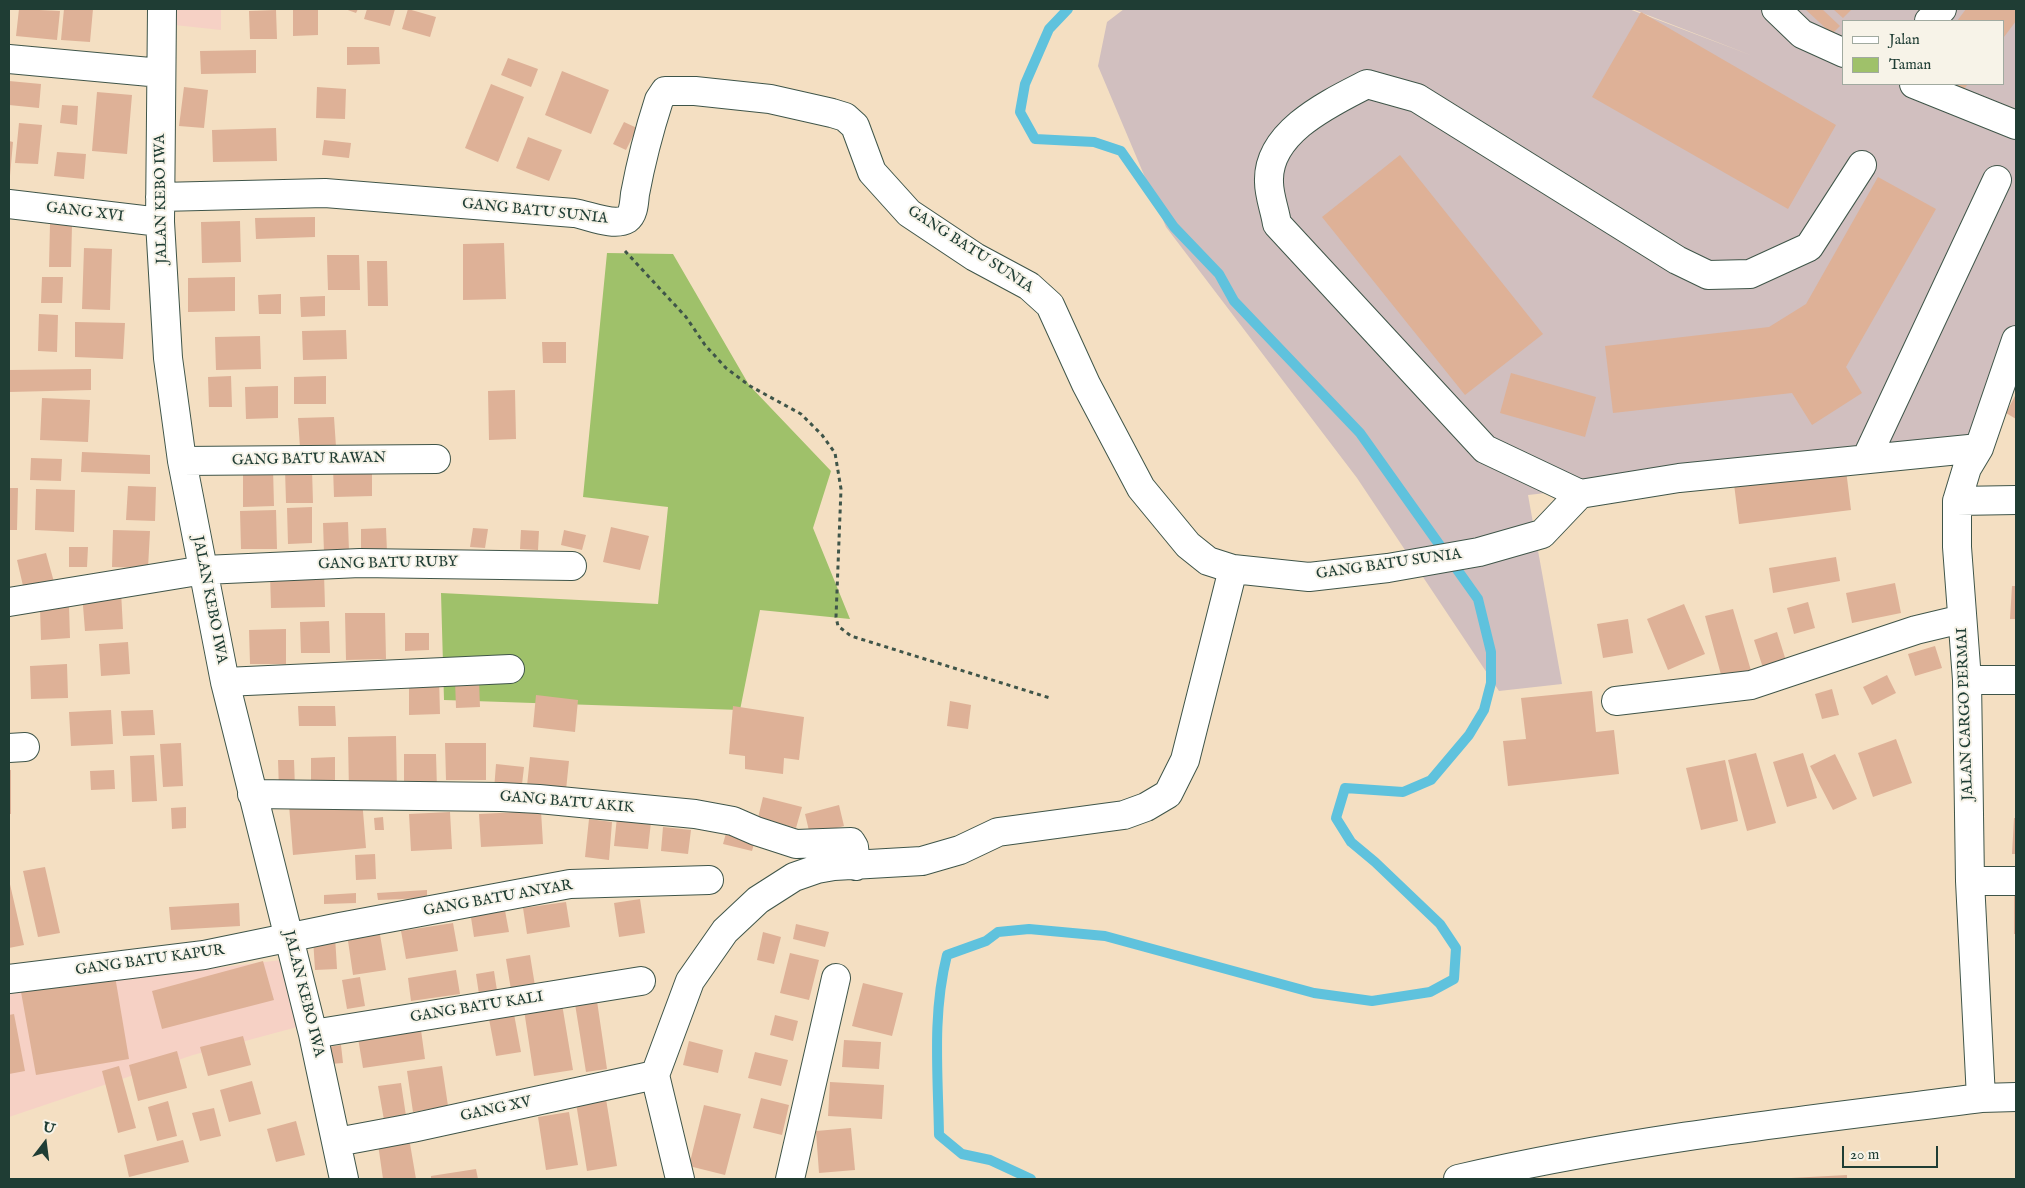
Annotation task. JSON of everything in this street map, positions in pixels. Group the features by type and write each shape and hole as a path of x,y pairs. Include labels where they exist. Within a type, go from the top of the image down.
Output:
{"street":[{"name":"JALAN KEBO IWA","path":"162,9 160,210 168,358 182,461 225,682 313,1034 337,1142 342,1179"},
{"path":"1776,9 1802,34 1842,52"},
{"path":"1930,20 1942,9"},
{"path":"9,59 160,73"},
{"path":"1862,165 1809,247 1750,274 1708,275 1677,260 1417,98 1367,84 1316,110 1286,138 1274,158 1269,181 1277,224 1485,449 1580,494 1678,478 1979,448"},
{"path":"1917,85 2015,122"},
{"name":"GANG BATU SUNIA","path":"160,210 325,193 574,213 596,220 618,221 626,219 632,214 639,169 659,100 664,91 695,91 770,99 845,117 855,126 872,172 909,213 975,257 1029,286 1050,306 1086,384 1141,488 1188,545 1208,561 1233,569 1309,577 1388,568 1479,552 1542,534 1580,494"},
{"path":"1866,459 1997,180"},
{"name":"GANG XVI","path":"9,204 160,210"},
{"name":"JALAN CARGO PERMAI","path":"1981,1098 1970,881 1967,680 1957,547 1957,501 1967,468 1979,448 2016,340"},
{"name":"GANG BATU RAWAN","path":"182,461 436,458"},
{"path":"1957,501 2016,500"},
{"name":"GANG BATU RUBY","path":"9,602 204,570 360,563 572,566"},
{"path":"680,1179 655,1075 690,981 725,931 758,900 794,877 834,866 922,861 960,850 998,832 1124,815 1146,807 1168,794 1185,760 1233,569"},
{"path":"1616,701 1752,685 1916,630 1962,619"},
{"path":"225,682 510,669"},
{"path":"1967,680 2016,680"},
{"name":"GANG BATU AKIK","path":"252,794 501,797 695,814 733,821 756,831 796,844 851,842 854,847 856,866"},
{"name":"GANG BATU ANYAR","path":"290,938 570,884 709,880"},
{"path":"1970,881 2016,881"},
{"name":"GANG BATU KAPUR","path":"9,978 154,962 290,938"},
{"path":"790,1179 836,978"},
{"name":"GANG BATU KALI","path":"313,1034 641,981"},
{"name":"GANG XV","path":"337,1142 412,1128 655,1075"},
{"path":"1458,1179 1664,1139 1981,1098 2016,1097"}],"path":[{"path":"596,220 686,318 705,345 726,368 743,381 801,414 822,435 835,453 841,489 840,561 836,617 838,626 851,636 1050,698"}],"shaded area":[{"path":"157,9 221,9 221,30 156,23"},
{"path":"1124,9 1629,9 1753,56 1632,9 2016,9 2016,360 1969,445 1528,495 1562,684 1499,691 1357,478 1166,227 1098,66 1107,22"},
{"path":"289,959 301,1026 193,1055 9,1117 9,994"}],"green space":[{"path":"607,253 673,254 749,385 831,471 813,528 850,619 760,610 740,710 444,700 441,593 658,604 668,507 583,497"}],"building":[{"path":"19,9 60,11 57,40 16,36"},
{"path":"64,9 93,9 90,42 61,40"},
{"path":"293,9 318,9 318,35 293,36"},
{"path":"345,9 358,9 356,13"},
{"path":"367,9 395,9 390,26 364,19"},
{"path":"408,9 436,17 430,37 402,29"},
{"path":"1805,9 1822,9 1840,26 1832,34"},
{"path":"1833,9 1852,9 1843,18"},
{"path":"1966,9 2016,9 2016,21 2005,36 2005,20 1958,20"},
{"path":"276,10 277,39 250,39 249,11"},
{"path":"1641,12 1836,125 1788,209 1592,97"},
{"path":"347,47 379,47 380,64 347,65"},
{"path":"256,50 256,73 201,74 200,51"},
{"path":"508,58 538,69 531,87 501,75"},
{"path":"562,71 609,90 591,134 545,115"},
{"path":"9,81 41,84 39,108 9,105"},
{"path":"491,84 524,97 498,162 465,148"},
{"path":"1956,85 1967,85 1963,90"},
{"path":"184,87 208,90 204,128 179,126"},
{"path":"317,87 346,89 345,119 316,118"},
{"path":"97,92 132,95 127,154 92,151"},
{"path":"62,105 78,106 77,125 60,123"},
{"path":"624,122 637,128 626,150 613,144"},
{"path":"19,123 42,125 38,164 15,163"},
{"path":"276,128 277,161 213,162 212,130"},
{"path":"528,137 562,150 549,181 516,168"},
{"path":"324,140 351,143 349,158 322,155"},
{"path":"9,141 13,142 10,176 9,176"},
{"path":"57,152 86,154 84,179 54,176"},
{"path":"1400,155 1543,334 1465,395 1322,217"},
{"path":"1878,177 1936,209 1846,367 1862,393 1812,425 1792,393 1613,413 1605,346 1769,327 1806,304"},
{"path":"315,217 315,237 256,239 255,218"},
{"path":"240,221 241,262 202,263 201,222"},
{"path":"50,224 72,225 71,267 49,267"},
{"path":"504,243 506,299 463,300 463,244"},
{"path":"84,248 112,249 110,310 82,309"},
{"path":"327,255 359,255 360,290 328,290"},
{"path":"367,261 387,261 388,306 368,306"},
{"path":"42,277 63,277 62,303 41,303"},
{"path":"235,277 235,311 188,312 188,278"},
{"path":"281,294 281,314 259,314 258,295"},
{"path":"325,296 325,316 301,317 300,297"},
{"path":"39,314 58,315 57,352 38,351"},
{"path":"75,322 125,323 123,359 75,357"},
{"path":"346,330 347,359 303,360 302,331"},
{"path":"260,336 261,369 216,370 215,337"},
{"path":"542,342 566,342 566,363 543,363"},
{"path":"91,369 91,390 9,392 9,370"},
{"path":"1511,373 1596,397 1585,437 1500,413"},
{"path":"231,376 232,407 209,407 208,377"},
{"path":"326,376 326,404 294,404 294,377"},
{"path":"278,386 278,418 246,419 245,387"},
{"path":"515,390 516,439 489,440 488,391"},
{"path":"2016,394 2016,419 2006,413"},
{"path":"42,398 90,400 88,442 40,440"},
{"path":"334,417 336,447 300,448 298,418"},
{"path":"82,452 150,455 150,474 81,472"},
{"path":"31,458 62,459 61,481 30,480"},
{"path":"1845,462 1851,510 1739,524 1733,476"},
{"path":"372,466 372,496 334,497 333,467"},
{"path":"243,468 273,468 274,506 243,507"},
{"path":"285,469 312,469 313,503 286,503"},
{"path":"128,486 156,487 155,521 126,520"},
{"path":"9,488 18,488 17,530 9,530"},
{"path":"36,489 75,490 74,532 35,530"},
{"path":"312,507 312,543 288,544 287,508"},
{"path":"276,510 277,549 241,549 240,511"},
{"path":"348,522 349,552 324,553 323,523"},
{"path":"611,527 649,536 640,570 603,562"},
{"path":"386,528 387,552 361,553 361,529"},
{"path":"473,528 488,529 485,548 470,547"},
{"path":"113,530 150,531 148,568 112,567"},
{"path":"521,530 539,531 538,550 520,549"},
{"path":"564,530 586,535 582,550 561,545"},
{"path":"69,547 88,547 87,567 69,567"},
{"path":"46,553 54,582 24,590 17,560"},
{"path":"1836,557 1840,581 1773,593 1769,568"},
{"path":"324,573 325,607 271,608 270,574"},
{"path":"1895,583 1901,613 1852,623 1846,593"},
{"path":"2012,586 2016,586 2016,619 2010,619"},
{"path":"121,591 123,629 85,631 82,593"},
{"path":"1808,602 1815,628 1794,634 1787,608"},
{"path":"1684,604 1705,654 1668,670 1647,619"},
{"path":"69,606 70,638 41,640 40,608"},
{"path":"1733,609 1752,674 1723,682 1705,616"},
{"path":"345,613 385,613 386,659 346,660"},
{"path":"1628,619 1633,653 1603,658 1597,624"},
{"path":"329,621 330,653 301,653 300,622"},
{"path":"286,629 286,664 250,664 249,630"},
{"path":"1777,632 1787,664 1764,671 1754,640"},
{"path":"405,633 429,633 429,650 405,651"},
{"path":"128,642 130,674 101,676 99,644"},
{"path":"1935,646 1942,668 1915,676 1908,654"},
{"path":"67,664 68,698 31,699 30,666"},
{"path":"1887,675 1896,693 1872,705 1863,687"},
{"path":"439,677 440,714 409,715 409,678"},
{"path":"455,680 479,680 480,707 456,708"},
{"path":"1832,689 1839,715 1822,719 1815,694"},
{"path":"1592,691 1596,732 1614,730 1619,774 1508,786 1503,741 1526,739 1521,698"},
{"path":"536,695 578,700 575,732 533,727"},
{"path":"950,701 971,705 968,729 947,726"},
{"path":"298,706 335,706 336,726 299,726"},
{"path":"733,706 804,717 799,760 784,758 783,774 745,769 745,756 729,754"},
{"path":"111,710 113,744 71,746 69,712"},
{"path":"153,710 155,735 123,736 121,711"},
{"path":"396,736 397,792 349,793 348,737"},
{"path":"1896,739 1912,783 1873,797 1858,753"},
{"path":"181,743 183,786 163,787 160,744"},
{"path":"445,743 486,743 486,780 446,780"},
{"path":"1756,753 1776,823 1747,831 1728,760"},
{"path":"1803,753 1817,798 1787,807 1773,762"},
{"path":"404,754 436,754 437,789 404,790"},
{"path":"1835,754 1857,799 1833,810 1810,766"},
{"path":"154,755 157,801 132,802 130,756"},
{"path":"335,757 335,791 311,791 311,758"},
{"path":"530,757 569,761 566,790 527,786"},
{"path":"278,760 294,760 295,789 279,790"},
{"path":"1725,760 1738,821 1701,830 1686,768"},
{"path":"496,764 524,767 521,793 494,790"},
{"path":"9,770 11,770 11,814 9,814"},
{"path":"114,770 115,789 91,790 90,771"},
{"path":"763,797 802,807 796,828 758,818"},
{"path":"362,799 366,848 293,855 289,805"},
{"path":"839,805 844,826 810,835 805,814"},
{"path":"186,807 186,828 172,829 171,808"},
{"path":"541,811 543,844 481,847 479,814"},
{"path":"450,812 452,849 411,851 409,814"},
{"path":"383,817 384,830 375,830 374,818"},
{"path":"617,817 651,822 648,849 614,846"},
{"path":"2014,818 2016,818 2016,854 2012,854"},
{"path":"589,819 612,822 609,860 585,857"},
{"path":"728,826 757,833 752,851 723,844"},
{"path":"663,827 691,830 688,854 661,851"},
{"path":"375,854 376,879 356,880 355,855"},
{"path":"45,867 60,933 38,937 23,871"},
{"path":"9,880 24,945 9,948"},
{"path":"427,890 427,898 378,900 377,893"},
{"path":"356,893 356,903 324,904 324,895"},
{"path":"2014,894 2016,894 2016,934 2014,934"},
{"path":"640,899 645,933 619,937 614,903"},
{"path":"566,902 570,927 527,934 523,908"},
{"path":"239,903 240,926 171,930 169,907"},
{"path":"504,905 509,932 474,937 470,911"},
{"path":"453,923 458,951 406,959 401,931"},
{"path":"796,924 829,932 825,947 793,939"},
{"path":"379,929 386,970 353,975 347,934"},
{"path":"763,932 781,937 774,964 757,960"},
{"path":"335,936 337,969 315,970 313,938"},
{"path":"790,953 819,960 809,1000 780,993"},
{"path":"530,955 536,992 512,996 506,959"},
{"path":"263,961 274,1000 162,1029 152,991"},
{"path":"456,970 460,994 411,1001 408,978"},
{"path":"494,971 498,997 480,1001 476,974"},
{"path":"115,976 129,1059 36,1075 21,992"},
{"path":"360,977 365,1006 347,1009 342,980"},
{"path":"863,983 903,993 892,1036 852,1026"},
{"path":"597,1001 607,1069 586,1072 575,1004"},
{"path":"562,1004 573,1070 534,1076 524,1010"},
{"path":"14,1014 25,1071 9,1074 9,1015"},
{"path":"514,1014 521,1052 496,1056 489,1019"},
{"path":"775,1015 798,1021 793,1041 770,1035"},
{"path":"420,1023 425,1059 363,1068 357,1032"},
{"path":"243,1036 251,1065 208,1076 200,1047"},
{"path":"844,1040 881,1042 879,1069 842,1067"},
{"path":"689,1041 723,1050 718,1073 683,1065"},
{"path":"341,1045 343,1063 330,1064 328,1047"},
{"path":"177,1051 187,1088 138,1101 129,1065"},
{"path":"755,1052 788,1060 781,1086 748,1078"},
{"path":"119,1066 136,1128 118,1133 102,1071"},
{"path":"442,1066 448,1106 413,1112 407,1071"},
{"path":"252,1081 261,1114 229,1122 220,1090"},
{"path":"830,1082 884,1085 882,1119 828,1116"},
{"path":"401,1083 406,1116 384,1120 378,1086"},
{"path":"761,1098 789,1105 782,1135 753,1128"},
{"path":"606,1099 617,1166 587,1171 576,1103"},
{"path":"168,1101 177,1136 157,1141 148,1107"},
{"path":"704,1105 741,1114 725,1175 689,1166"},
{"path":"214,1108 221,1136 200,1141 192,1113"},
{"path":"569,1112 578,1165 546,1170 538,1117"},
{"path":"296,1121 305,1155 276,1162 267,1129"},
{"path":"851,1128 855,1170 819,1173 816,1131"},
{"path":"408,1132 416,1179 383,1179 377,1137"},
{"path":"183,1140 189,1162 129,1177 124,1155"},
{"path":"476,1169 478,1179 431,1179 431,1176"},
{"path":"1847,1175 1847,1179 1791,1179 1791,1178"}],"waterway":[{"path":"1031,1179 990,1160 962,1154 939,1135 937,1044 939,999 947,955 986,941 998,932 1029,929 1105,936 1314,993 1372,1001 1430,992 1454,979 1456,948 1440,924 1375,862 1351,842 1336,818 1345,788 1403,792 1431,780 1469,735 1484,710 1491,683 1491,652 1478,599 1360,433 1234,301 1219,274 1174,227 1121,151 1094,142 1035,139 1020,112 1025,84 1049,29 1068,9"}]}
